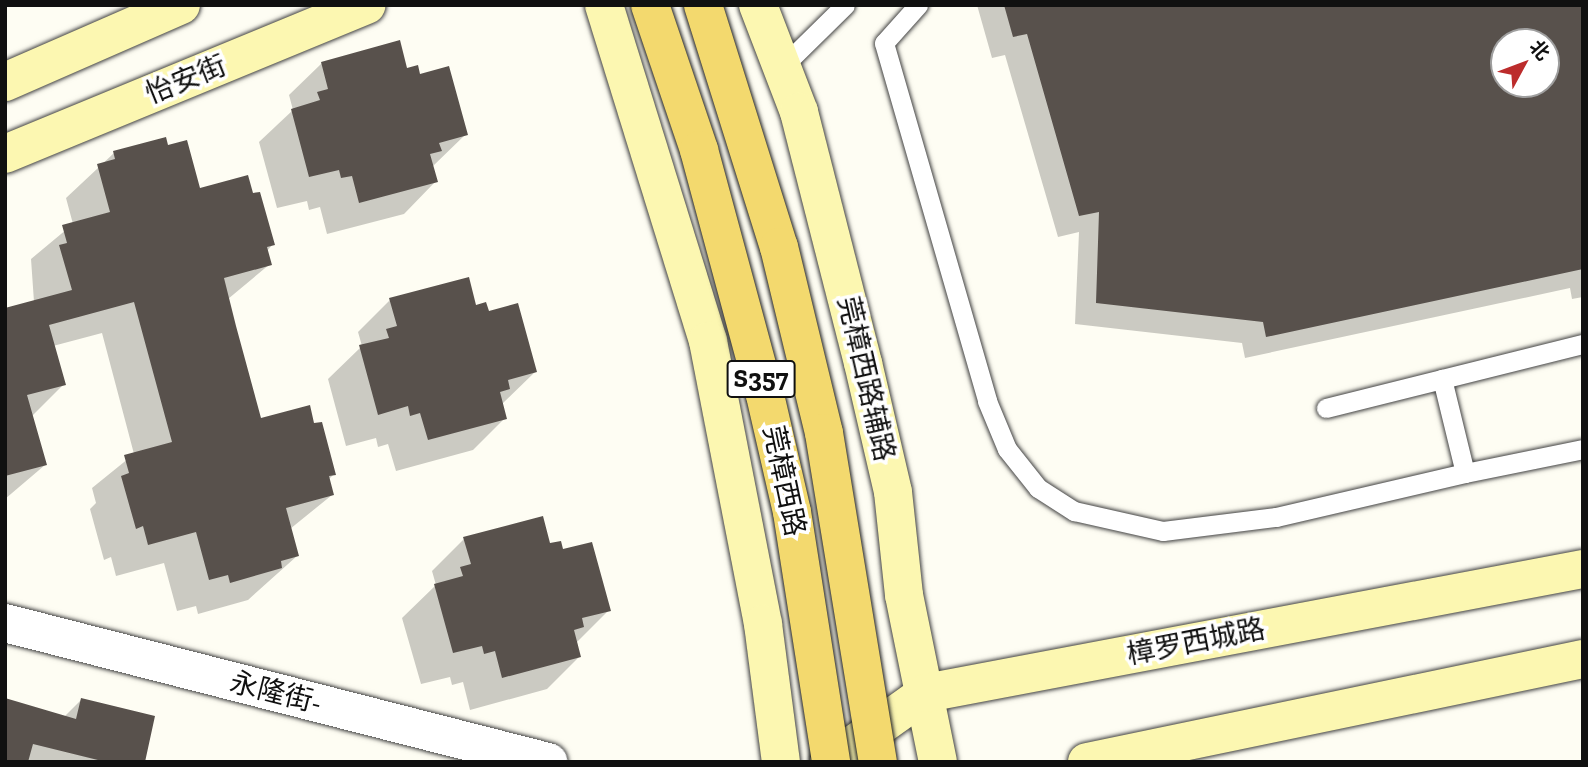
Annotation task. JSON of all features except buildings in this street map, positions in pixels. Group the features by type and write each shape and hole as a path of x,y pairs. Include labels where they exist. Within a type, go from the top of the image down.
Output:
{"main road":[{"path":"5,82 181,5"},
{"name":"怡安街","path":"5,154 367,5"},
{"path":"604,5 708,341 764,624 781,762"},
{"name":"莞樟西路","path":"650,5 699,150 765,396 792,512 830,762"},
{"name":"莞樟西路","path":"703,5 779,247 824,433 878,762"},
{"name":"莞樟西路辅路","path":"758,5 782,67 834,241 892,492 904,595 938,762"},
{"name":"樟罗西城路","path":"830,762 926,693 1583,569"},
{"path":"1087,762 1583,659"}],"street":[{"name":"永隆街-","path":"5,623 548,762"}],"lane":[{"path":"782,67 845,5"},
{"path":"918,5 884,43 987,401 1007,449 1038,488 1074,511 1163,530 1276,517 1583,449"},
{"path":"1326,408 1583,344"},
{"path":"1441,379 1465,473"}]}
